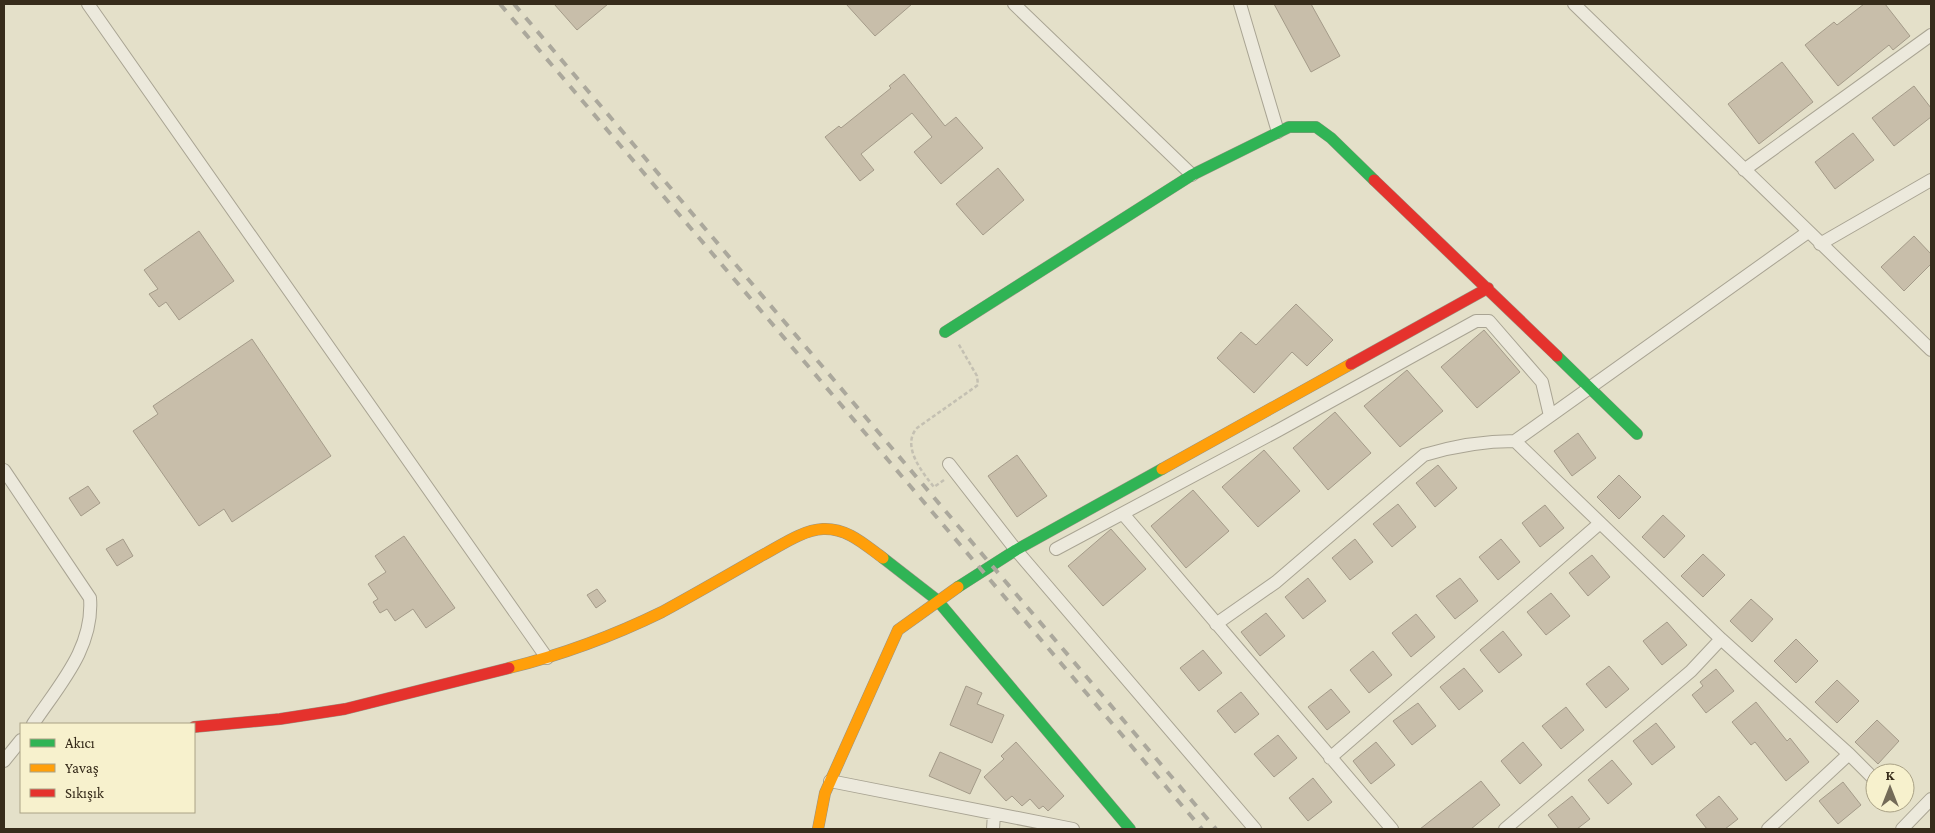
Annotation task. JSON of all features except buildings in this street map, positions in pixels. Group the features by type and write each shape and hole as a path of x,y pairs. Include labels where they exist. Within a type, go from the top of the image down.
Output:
{"street":[{"path":"88,4 547,658"},
{"path":"1014,4 1192,175"},
{"path":"1240,4 1278,132"},
{"path":"1574,4 1931,350"},
{"path":"1744,170 1931,35"},
{"path":"945,332 1192,175 1289,127 1316,127 1331,138 1488,288 1637,434"},
{"path":"1820,244 1931,180"},
{"path":"1216,624 1276,582 1424,455 1447,448 1491,441 1515,441 1808,232"},
{"path":"818,829 825,793 898,630 937,600 1016,550 1488,288"},
{"path":"1056,550 1124,515 1476,320 1489,320 1542,382 1550,416"},
{"path":"1515,441 1599,524 1721,639 1865,770"},
{"path":"952,468 1016,550 1255,829"},
{"path":"4,470 90,598 91,617 79,655 34,723"},
{"path":"1124,515 1392,829"},
{"path":"1330,758 1599,524"},
{"path":"195,727 280,719 344,709 547,658 619,631 661,612 788,542 823,529 836,530 854,536 937,600 1130,829"},
{"path":"1505,829 1691,671 1721,639"},
{"path":"4,761 20,741"},
{"path":"1768,829 1849,754"},
{"path":"830,782 1073,829"},
{"path":"1902,829 1931,798"},
{"path":"993,829 994,814"}],"path":[{"path":"952,468 934,487 915,460 912,449 912,433 973,390 979,381 956,340"}],"railway":[{"path":"500,4 1202,829"},
{"path":"514,4 1216,829"}],"traffic: fast":[{"path":"945,332 1192,175 1289,127 1316,127 1331,138 1374,180"},
{"path":"1557,356 1637,434"},
{"path":"958,587 1016,550 1162,469"},
{"path":"883,558 937,600 1130,829"}],"traffic: slow":[{"path":"1162,469 1351,364"},
{"path":"509,668 587,644 643,621 783,543 807,532 823,529 840,531 856,538 883,558"},
{"path":"818,829 825,793 898,630 958,587"}],"traffic: jam":[{"path":"1374,180 1557,356"},
{"path":"1351,364 1488,288"},
{"path":"195,727 280,719 345,709 509,668"}]}
